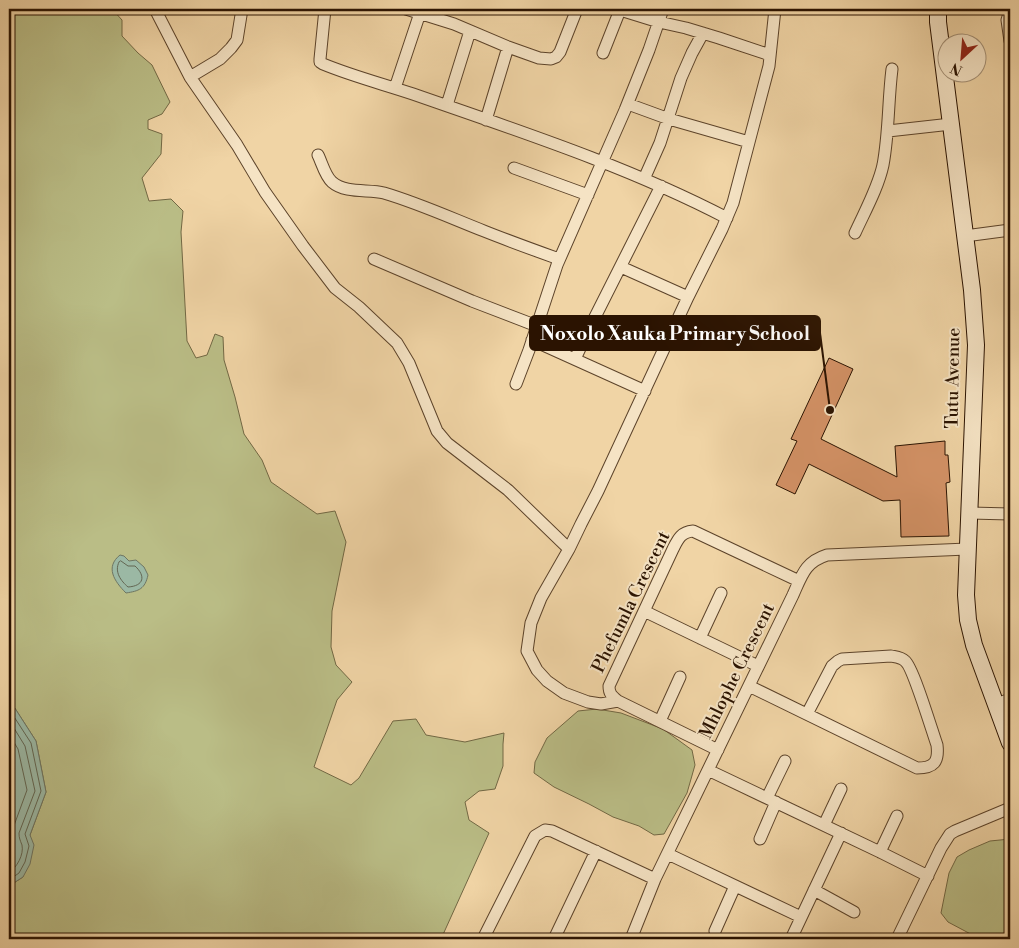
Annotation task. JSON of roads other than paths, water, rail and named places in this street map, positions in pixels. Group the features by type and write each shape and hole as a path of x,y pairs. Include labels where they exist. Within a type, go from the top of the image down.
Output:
{"street":[{"path":"155,9 190,77 304,246 335,288 397,343 409,363 437,431 447,443 508,490 569,550"},
{"path":"190,77 220,59 231,48 237,40 242,9"},
{"path":"325,9 320,62 604,162 661,186 727,218"},
{"path":"406,9 454,24 508,47 545,60 556,57 560,52 576,9"},
{"path":"603,53 618,9 703,33 770,55"},
{"path":"516,384 559,259 604,162 650,50 663,9"},
{"path":"718,750 618,701 601,704 588,702 564,693 547,681 537,670 527,651 531,623 541,598 569,550 602,483 733,204 769,66 775,9"},
{"name":"Tutu Avenue","path":"938,9 938,22 972,290 976,345 967,549 966,595 968,620 974,645 1003,702 1010,743"},
{"path":"1010,10 1008,20 1010,41"},
{"path":"395,88 420,13"},
{"path":"446,106 470,31"},
{"path":"644,179 660,143 681,78 703,33"},
{"path":"486,120 508,47"},
{"path":"855,232 883,166 888,131 892,69"},
{"path":"628,104 668,119 749,142"},
{"path":"888,131 952,124"},
{"path":"318,155 328,177 338,185 350,190 371,190 384,193 559,259"},
{"path":"514,168 588,195"},
{"path":"575,359 661,186"},
{"path":"965,236 1010,230"},
{"path":"374,259 472,301 537,326"},
{"path":"621,267 688,297"},
{"path":"532,340 645,391"},
{"path":"970,513 1010,514"},
{"name":"Phefumla Crescent","path":"618,701 609,692 609,686 680,537 684,533 689,531 696,532 799,582"},
{"name":"Mhlophe Crescent","path":"631,939 655,879 804,570 809,564 827,555 967,549"},
{"path":"700,638 721,593"},
{"path":"644,611 758,666"},
{"path":"749,686 917,768 929,767 938,757 937,745 909,664 897,657 842,659 838,661 832,666 807,714"},
{"path":"660,721 680,677"},
{"path":"760,838 785,761"},
{"path":"708,770 928,876"},
{"path":"824,825 841,790"},
{"path":"897,939 945,840 950,834 1010,808"},
{"path":"880,852 898,816"},
{"path":"483,939 537,834 545,830 552,830 655,879"},
{"path":"791,939 841,833"},
{"path":"554,939 596,851"},
{"path":"668,854 801,918"},
{"path":"715,931 735,886"},
{"path":"814,890 854,912"}],"water":[{"path":"120,555 129,561 136,560 144,567 148,575 143,586 138,590 126,593 115,579 112,569 113,564"},
{"path":"9,699 36,741 46,792 30,835 34,845 30,864 23,877 9,886"}],"place":[{"name":"Noxolo Xauka Primary School","path":"830,410"}]}
